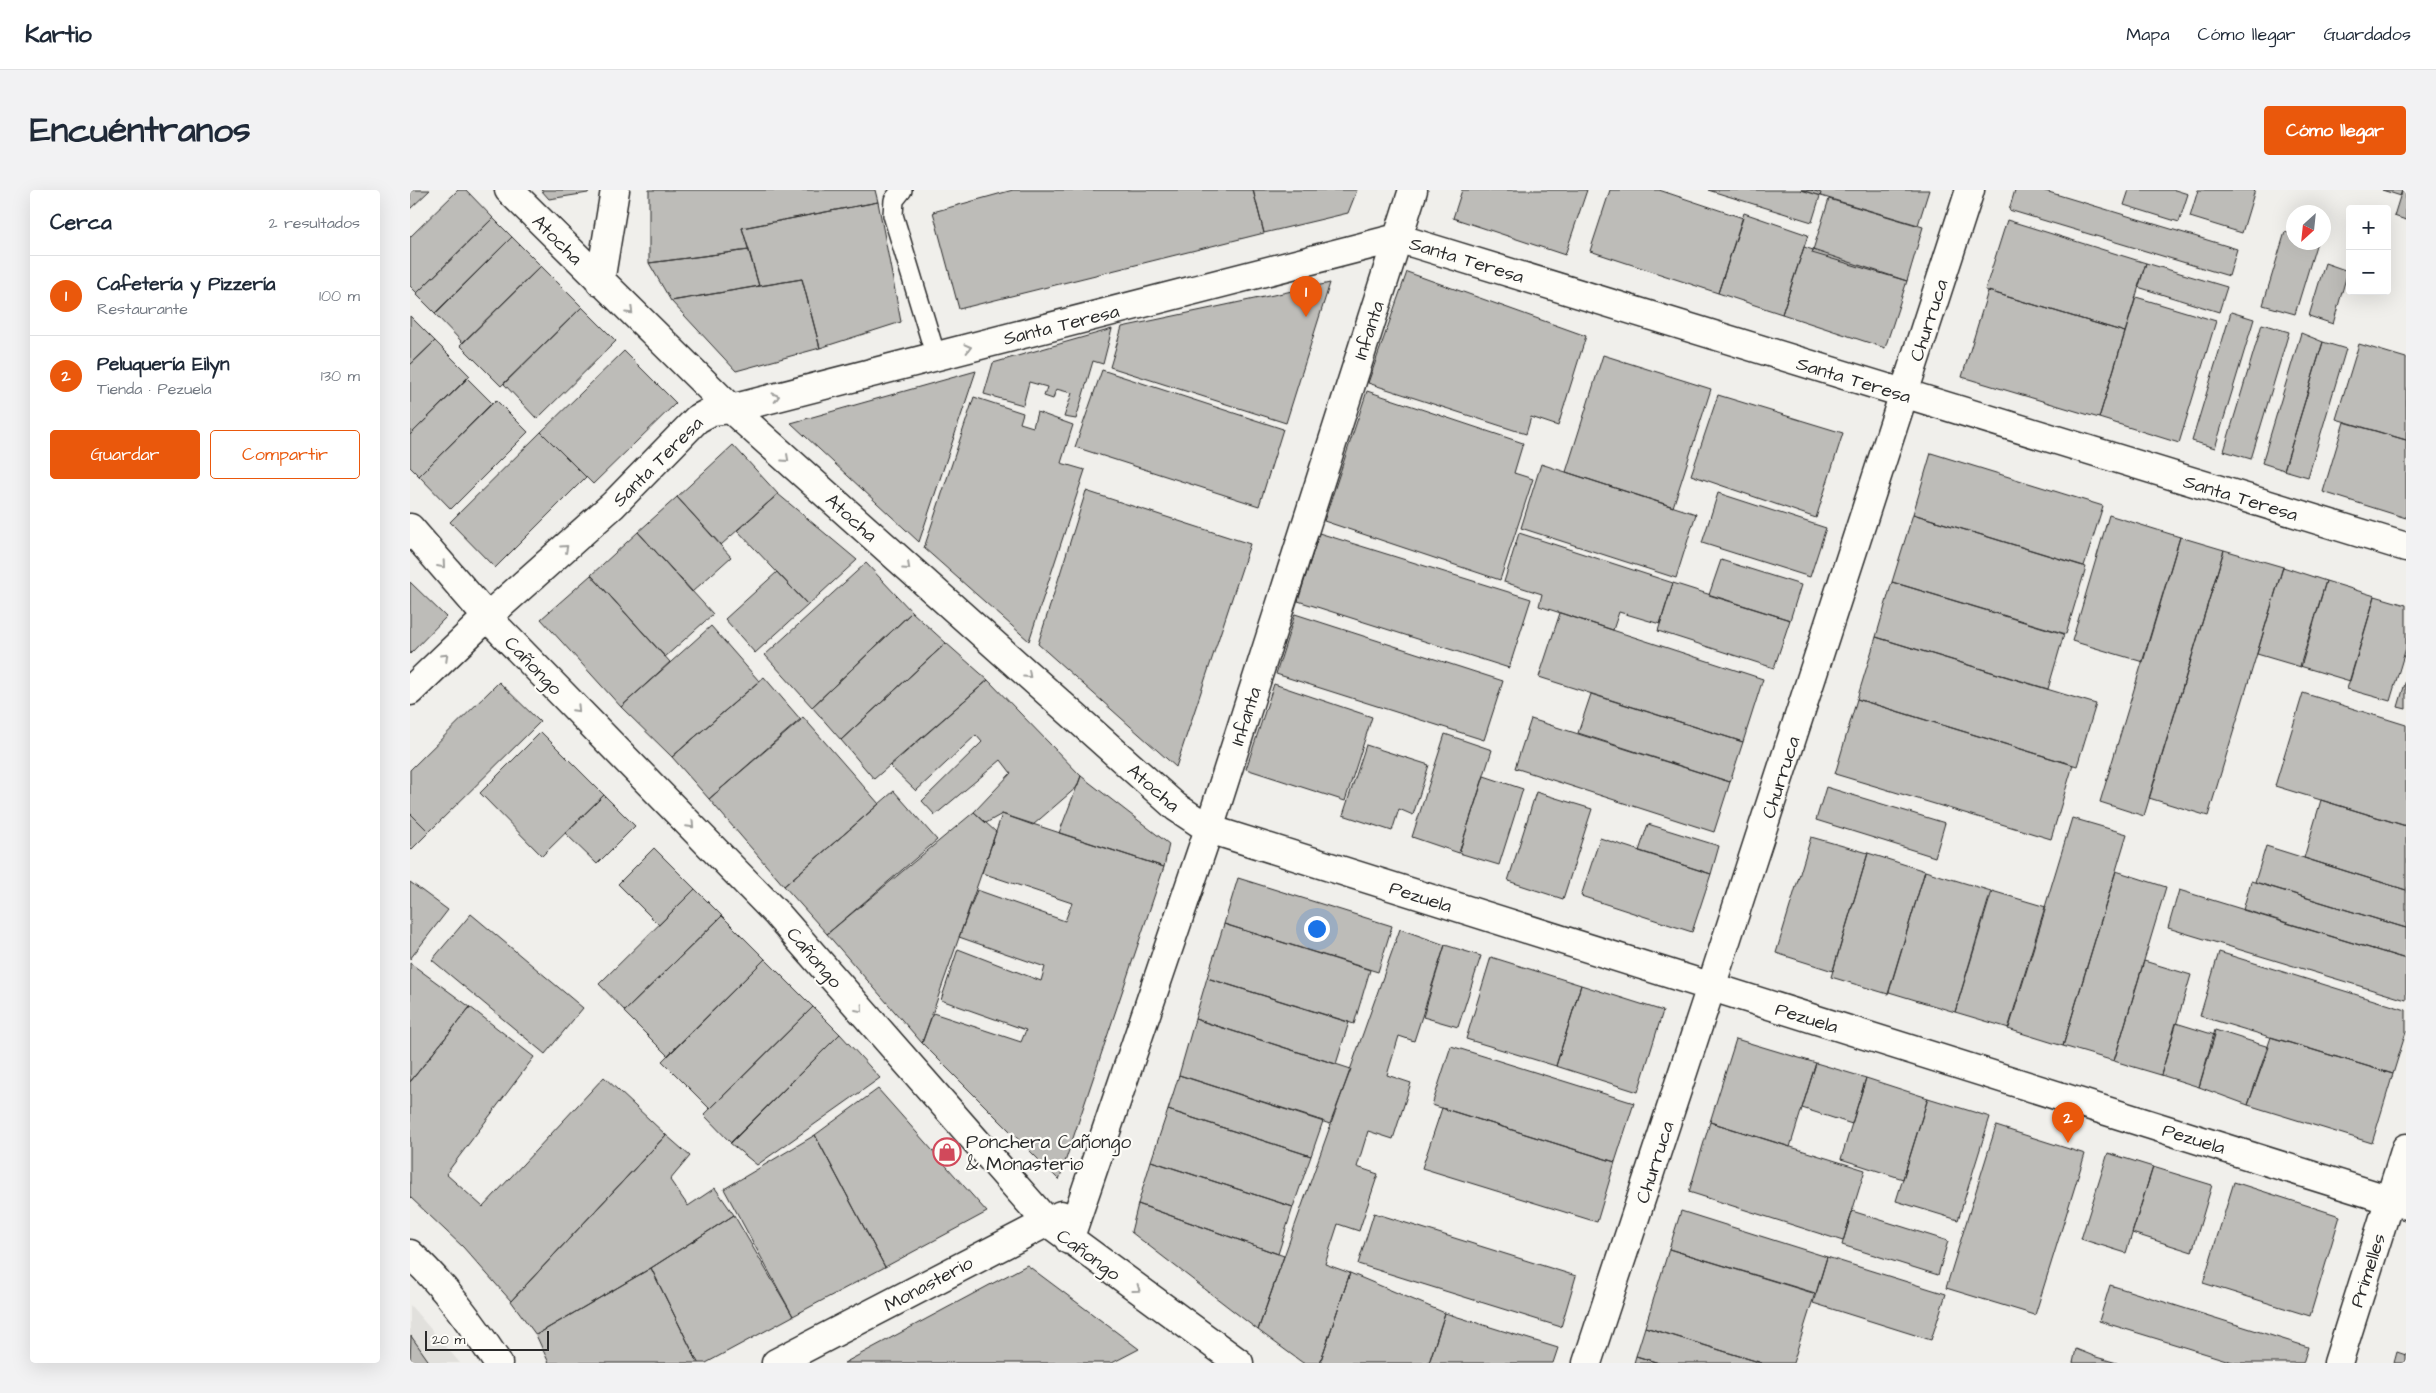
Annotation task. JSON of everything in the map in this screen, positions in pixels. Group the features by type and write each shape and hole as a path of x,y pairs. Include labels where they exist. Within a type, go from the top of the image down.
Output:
{"street":[{"name":"Atocha","path":"509,190 600,282 731,409 1176,807 1209,829"},
{"path":"600,282 615,190"},
{"name":"Infanta","path":"1069,1240 1209,829 1412,190"},
{"name":"Churruca","path":"1587,1363 1712,987 1970,190"},
{"name":"Santa Teresa","path":"410,691 487,617 613,505 697,419 712,411 731,409 1397,238 2406,547"},
{"name":"Cañongo","path":"410,528 487,617 777,914 1046,1221 1069,1240 1239,1363"},
{"name":"Pezuela","path":"1209,829 2398,1202"},
{"name":"Primelles","path":"2338,1363 2398,1202 2406,1148"},
{"name":"Monasterio","path":"776,1363 1046,1221 1081,1206"},
{"path":"410,1254 427,1270 477,1331 498,1363"}],"lane":[{"path":"902,190 894,200 893,215 936,356"}],"shaded area":[{"path":"410,1305 460,1363 410,1363"}],"building":[{"path":"410,190 430,190 410,209"},
{"path":"458,190 466,190 493,218 417,293 410,286 410,237"},
{"path":"541,190 589,190 588,193 549,199"},
{"path":"649,190 875,190 878,202 742,228 749,250 649,263"},
{"path":"1013,190 1253,190 1264,233 959,309 933,212"},
{"path":"1253,190 1357,190 1348,213 1264,233"},
{"path":"1462,190 1587,190 1565,255 1453,218"},
{"path":"1610,190 1659,190 1743,218 1718,293 1590,251"},
{"path":"1708,190 1811,190 1821,193 1812,222"},
{"path":"1801,190 1929,190 1918,225"},
{"path":"2015,190 2042,190 2237,249 2229,276 2009,210"},
{"path":"2129,190 2175,190 2188,194 2179,222 2124,205"},
{"path":"2198,190 2255,190 2242,233 2190,217"},
{"path":"2382,190 2402,190 2401,196"},
{"path":"2402,190 2406,190 2406,220 2394,216"},
{"path":"1829,199 1923,227 1907,281 1812,253"},
{"path":"878,202 901,322 820,348 802,279 759,286 742,228"},
{"path":"1744,213 1808,235 1782,314 1718,293"},
{"path":"493,218 512,237 435,313 416,294"},
{"path":"2007,220 2146,263 2125,332 1985,290"},
{"path":"2286,232 2286,250 2315,250 2295,314 2263,305"},
{"path":"512,237 541,266 463,343 435,314"},
{"path":"1804,247 1907,281 1885,348 1782,314"},
{"path":"749,250 759,286 671,301 649,263"},
{"path":"2146,263 2227,287 2219,312 2138,287"},
{"path":"2325,263 2346,270 2346,278 2333,324 2309,316"},
{"path":"541,266 582,307 501,386 460,345"},
{"path":"1407,272 1586,336 1558,426 1531,417 1526,434 1368,383"},
{"path":"802,279 820,348 736,371 671,301"},
{"path":"1330,283 1286,423 1110,367 1122,327"},
{"path":"1988,291 2125,332 2099,418 1962,377"},
{"path":"2136,297 2216,321 2179,443 2099,418"},
{"path":"582,307 616,341 537,419 504,384"},
{"path":"2231,312 2254,319 2215,448 2192,441"},
{"path":"410,316 435,341 410,365"},
{"path":"2262,324 2289,332 2251,459 2224,451"},
{"path":"1112,329 1103,364 1093,361 1076,419 1064,417 1072,393 1056,389 1053,399 1044,396 1047,387 1029,382 1023,405 984,394 993,363"},
{"path":"2301,333 2323,342 2284,470 2262,463"},
{"path":"435,341 470,376 410,435 410,365"},
{"path":"2323,342 2346,349 2308,477 2284,470"},
{"path":"2359,344 2406,358 2406,440 2336,419"},
{"path":"624,351 676,403 593,484 541,432"},
{"path":"1603,355 1711,389 1673,507 1566,472"},
{"path":"1102,370 1283,429 1259,506 1075,447"},
{"path":"976,371 919,542 791,423"},
{"path":"467,378 492,403 419,476 410,467 410,435"},
{"path":"1367,391 1523,443 1514,473 1533,479 1500,580 1324,521"},
{"path":"1718,395 1843,433 1816,518 1691,475"},
{"path":"974,397 1023,413 1020,423 1033,427 1037,412 1073,425 1061,463 1085,470 1029,641 924,548"},
{"path":"496,400 528,432 451,509 419,476"},
{"path":"2344,422 2406,440 2406,518 2323,492"},
{"path":"541,432 586,477 495,568 450,522"},
{"path":"733,445 778,494 721,545 677,497"},
{"path":"1931,453 2103,506 2084,566 1913,514"},
{"path":"1541,464 1696,514 1676,578 1521,528"},
{"path":"1086,491 1250,544 1176,767 1038,644"},
{"path":"1718,493 1826,528 1810,577 1702,543"},
{"path":"778,494 857,560 808,605 737,530"},
{"path":"677,497 731,557 692,592 638,532"},
{"path":"1913,514 2086,567 2066,634 1892,582"},
{"path":"2109,515 2180,537 2143,662 2072,641"},
{"path":"638,532 713,614 665,657 591,575"},
{"path":"1319,533 1531,599 1509,668 1298,601"},
{"path":"1519,533 1673,583 1660,624 1619,612 1613,630 1539,606 1542,594 1504,582"},
{"path":"2180,537 2224,550 2144,816 2100,802"},
{"path":"2224,550 2283,567 2208,816 2149,798"},
{"path":"1721,560 1801,585 1790,620 1709,595"},
{"path":"866,563 912,612 812,707 765,655"},
{"path":"2283,567 2326,581 2301,667 2257,654"},
{"path":"777,572 808,605 755,653 725,619"},
{"path":"591,575 670,662 621,707 541,619"},
{"path":"2326,581 2375,596 2350,681 2300,666"},
{"path":"410,582 446,617 410,654"},
{"path":"1892,582 2064,634 2048,689 1876,637"},
{"path":"1673,583 1790,620 1774,668 1658,631"},
{"path":"2375,596 2406,605 2406,648 2390,701 2347,689"},
{"path":"912,612 946,643 841,740 812,707"},
{"path":"1560,613 1763,679 1743,742 1539,677"},
{"path":"1295,614 1503,681 1484,740 1276,674"},
{"path":"711,626 759,681 672,757 621,707"},
{"path":"1876,637 2096,704 2077,766 1857,699"},
{"path":"946,643 988,680 874,779 841,740"},
{"path":"764,677 801,720 709,799 672,757"},
{"path":"988,680 1081,776 1077,787 1033,825 1002,814 986,823 974,812 1011,773 1001,760 935,815 922,801 982,742 976,735 916,791 890,766"},
{"path":"2406,680 2406,709 2398,707"},
{"path":"499,682 540,722 429,832 410,813 410,770"},
{"path":"1274,684 1372,717 1345,801 1246,769"},
{"path":"2303,693 2406,725 2406,826 2275,786"},
{"path":"1591,694 1743,742 1730,782 1578,733"},
{"path":"1857,699 2073,765 2051,839 1835,774"},
{"path":"803,717 879,804 784,886 709,799"},
{"path":"1531,719 1730,782 1714,832 1515,768"},
{"path":"541,732 604,795 542,856 480,793"},
{"path":"1445,734 1492,750 1459,853 1412,837"},
{"path":"1366,745 1429,765 1413,815 1399,809 1392,831 1343,815"},
{"path":"1081,776 1169,844 1164,867 1059,833"},
{"path":"1484,776 1523,789 1499,865 1459,853"},
{"path":"1826,787 1945,823 1935,857 1816,820"},
{"path":"894,791 937,840 827,934 784,886"},
{"path":"1536,792 1592,809 1563,899 1508,881"},
{"path":"604,795 635,826 597,864 565,833"},
{"path":"2321,800 2406,826 2406,890 2304,858"},
{"path":"974,812 996,832 922,1043 827,934"},
{"path":"410,813 429,832 410,851"},
{"path":"1002,814 1164,867 1059,1180 922,1043 933,1013 1021,1042 1026,1030 941,1000 958,949 1041,981 1045,967 959,937 977,890 1065,921 1072,903 982,873"},
{"path":"2072,818 2127,834 2063,1046 2008,1029"},
{"path":"1648,824 1719,846 1711,874 1639,851"},
{"path":"1811,837 1868,853 1833,971 1776,953"},
{"path":"1600,838 1711,874 1692,932 1581,896"},
{"path":"2266,846 2406,890 2406,928 2255,882"},
{"path":"654,848 695,889 659,925 618,884"},
{"path":"1868,853 1925,871 1888,994 1831,977"},
{"path":"1925,871 1991,891 1955,1012 1889,992"},
{"path":"2116,871 2166,887 2114,1061 2063,1046"},
{"path":"1238,878 1392,926 1378,972 1224,924"},
{"path":"2251,881 2406,928 2406,959 2243,910"},
{"path":"410,882 448,910 410,959"},
{"path":"695,889 722,916 625,1011 599,984"},
{"path":"2179,890 2406,959 2406,1000 2168,928"},
{"path":"1992,891 2046,907 2009,1028 1955,1012"},
{"path":"471,914 583,1008 545,1054 432,960"},
{"path":"722,916 765,959 668,1056 624,1012"},
{"path":"1224,924 1370,970 1354,1024 1207,978"},
{"path":"1400,929 1445,945 1414,1041 1399,1036 1387,1075 1411,1083 1393,1139 1368,1131 1357,1167 1378,1174 1359,1231 1338,1224 1325,1264 1350,1273 1320,1363 1303,1363 1258,1330"},
{"path":"1445,945 1481,956 1458,1027 1423,1017"},
{"path":"2219,952 2406,1010 2406,1032 2393,1074 2200,1016"},
{"path":"1491,957 1581,985 1556,1066 1466,1039"},
{"path":"765,959 813,1007 710,1109 662,1061"},
{"path":"2144,961 2191,975 2161,1075 2114,1061"},
{"path":"410,963 470,1007 410,1082"},
{"path":"1207,978 1349,1022 1336,1064 1195,1019"},
{"path":"1581,985 1663,1011 1638,1092 1556,1066"},
{"path":"470,1007 534,1057 446,1174 483,1207 604,1077 666,1135 511,1301 463,1247 410,1197 410,1082"},
{"path":"813,1007 840,1034 731,1143 704,1115"},
{"path":"1195,1019 1351,1069 1330,1124 1179,1075"},
{"path":"2176,1023 2215,1035 2199,1087 2161,1075"},
{"path":"2215,1030 2269,1047 2248,1105 2199,1087"},
{"path":"840,1034 880,1078 757,1165 730,1143"},
{"path":"2271,1037 2393,1074 2372,1143 2248,1105"},
{"path":"1736,1039 1816,1063 1790,1147 1710,1122"},
{"path":"1451,1046 1634,1103 1615,1162 1432,1105"},
{"path":"1816,1063 1866,1078 1852,1124 1802,1108"},
{"path":"1179,1075 1323,1121 1311,1156 1168,1110"},
{"path":"1866,1078 1928,1098 1903,1179 1841,1159"},
{"path":"878,1089 987,1212 885,1267 815,1135"},
{"path":"1928,1098 1990,1117 1958,1220 1896,1201"},
{"path":"1442,1108 1615,1162 1597,1222 1422,1168"},
{"path":"1168,1110 1311,1156 1293,1207 1151,1161"},
{"path":"1710,1122 1865,1170 1843,1241 1689,1192"},
{"path":"1996,1126 2085,1154 2035,1315 1946,1288"},
{"path":"666,1135 690,1156 670,1180 688,1206 715,1188 734,1215 651,1268 536,1335 511,1301"},
{"path":"815,1135 885,1267 793,1316 724,1189"},
{"path":"2108,1153 2153,1167 2126,1253 2081,1239"},
{"path":"1151,1161 1293,1207 1278,1254 1138,1204"},
{"path":"2153,1167 2212,1185 2192,1252 2132,1233"},
{"path":"2234,1182 2340,1216 2310,1316 2203,1283"},
{"path":"1138,1204 1284,1256 1258,1330 1131,1232"},
{"path":"1681,1211 1827,1257 1816,1294 1669,1249"},
{"path":"1852,1211 1948,1241 1938,1275 1842,1245"},
{"path":"1374,1213 1576,1276 1561,1327 1358,1264"},
{"path":"734,1215 793,1316 706,1363 698,1363 651,1268"},
{"path":"1669,1249 1815,1293 1793,1363 1762,1363 1645,1327"},
{"path":"1827,1257 1946,1294 1931,1340 1813,1303"},
{"path":"1027,1265 1139,1349 1112,1363 844,1363"},
{"path":"651,1268 698,1363 549,1363 536,1335"},
{"path":"1350,1273 1445,1313 1429,1363 1320,1363"},
{"path":"2110,1285 2308,1347 2303,1363 2236,1363 2099,1321"},
{"path":"1445,1313 1558,1348 1553,1363 1429,1363"},
{"path":"1645,1327 1762,1363 1659,1363 1636,1356"},
{"path":"411,1336 430,1363 410,1363"},
{"path":"2076,1349 2096,1357 2117,1363 2073,1363"},
{"path":"2397,1352 2406,1355 2406,1363 2394,1363"},
{"path":"1636,1356 1659,1363 1634,1363"}],"place":[{"name":"Cafetería y Pizzería","path":"1306,317"},
{"name":"Peluquería Eilyn","path":"2068,1143"},
{"name":"Ponchera Cañongo & Monasterio","path":"947,1152"}]}
